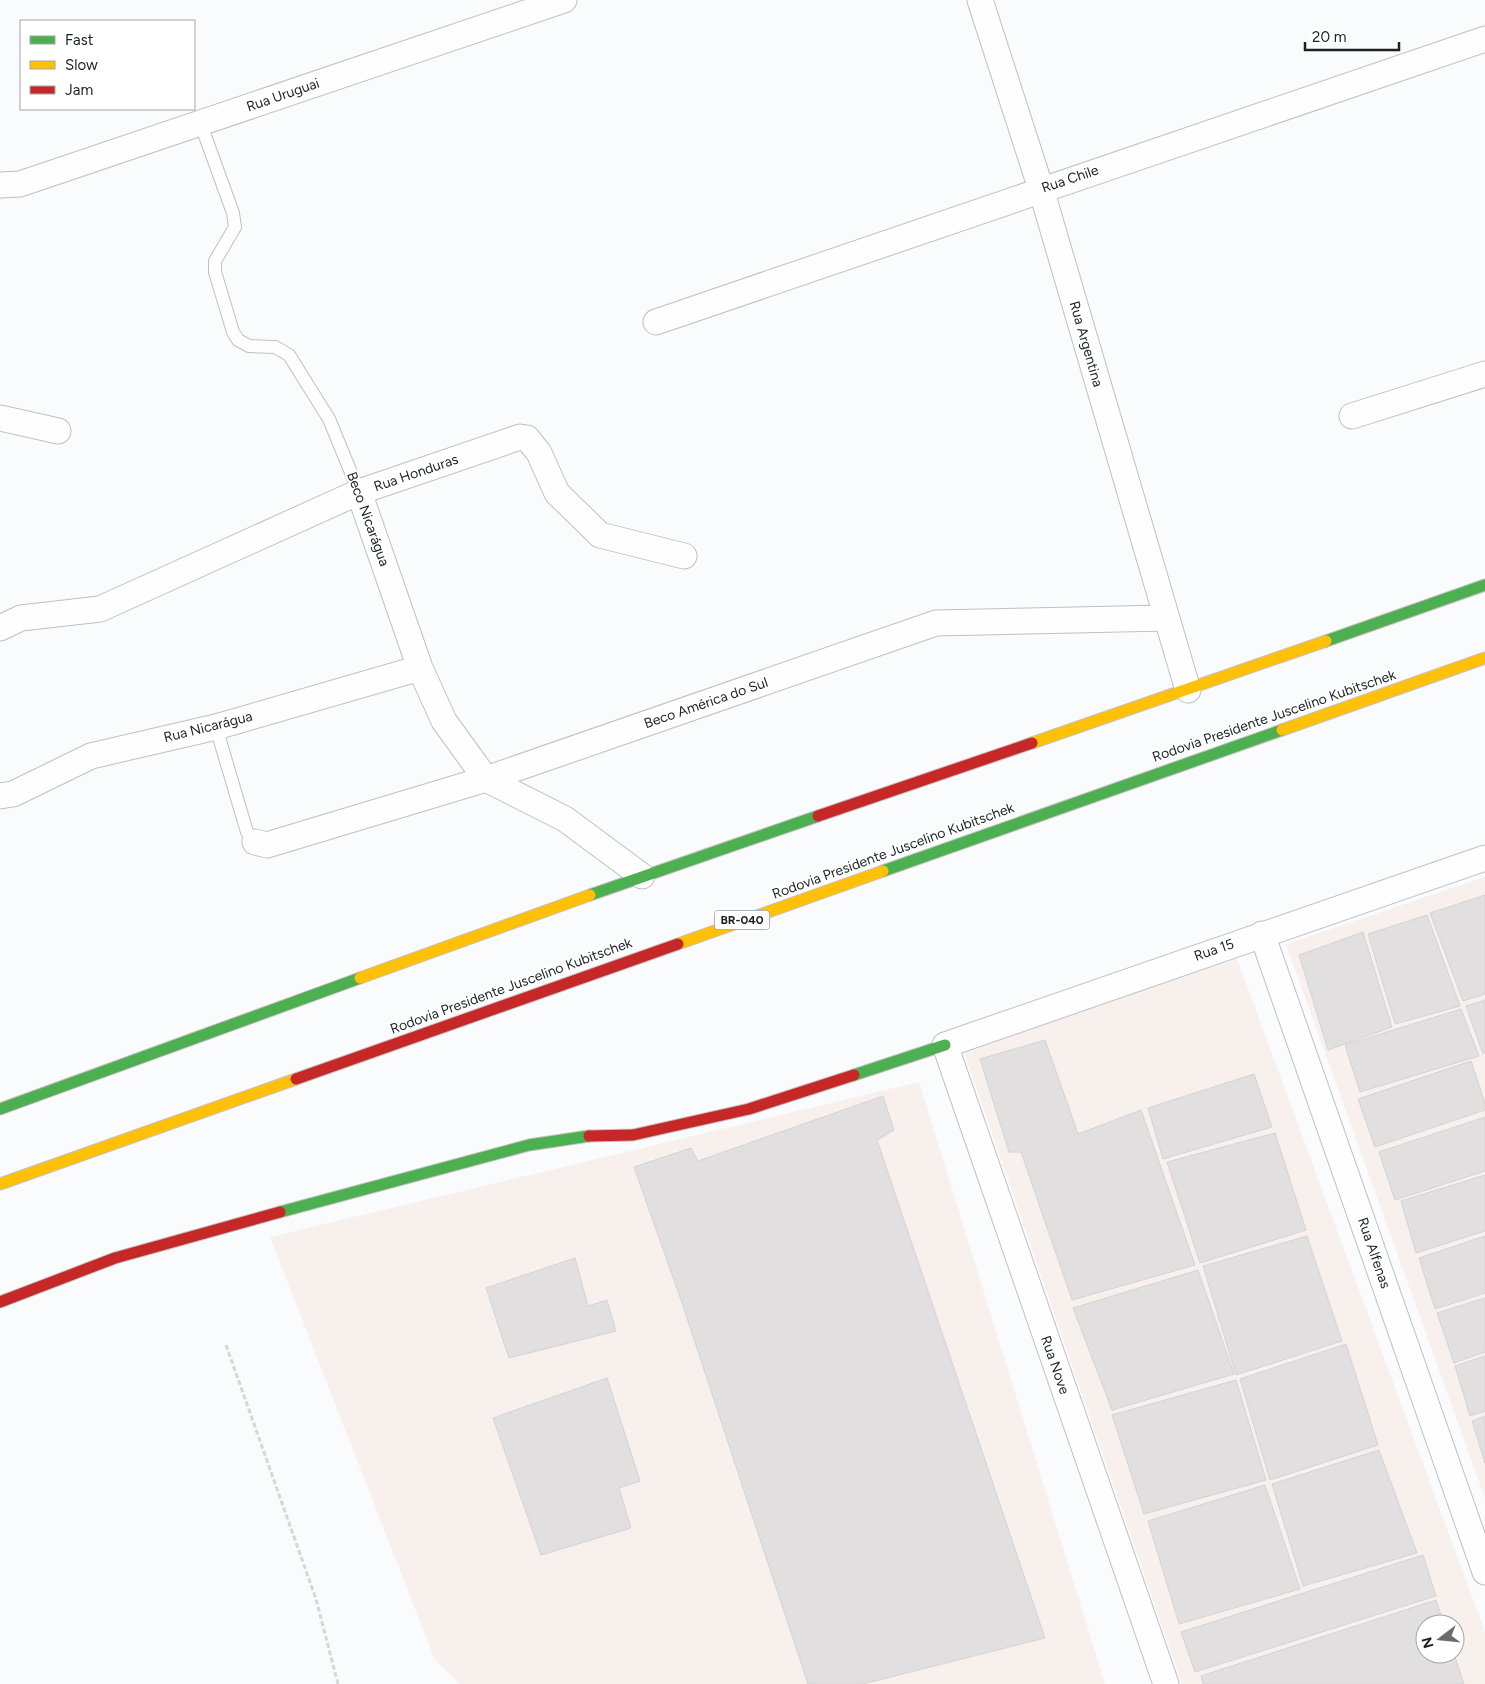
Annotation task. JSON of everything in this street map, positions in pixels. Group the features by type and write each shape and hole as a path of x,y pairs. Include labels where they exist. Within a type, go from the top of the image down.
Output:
{"highway":[{"path":"0,1109 642,876 1188,690 1485,585"},
{"name":"Rodovia Presidente Juscelino Kubitschek","path":"0,1184 1485,658"},
{"path":"0,1302 115,1258 234,1224 529,1145 580,1136 632,1135 749,1109 945,1045"}],"street":[{"name":"Rua Uruguai","path":"0,185 20,184 564,0"},
{"name":"Rua Argentina","path":"980,0 1041,189 1188,690"},
{"name":"Rua Chile","path":"656,322 1485,39"},
{"path":"1352,416 1485,374"},
{"path":"0,418 58,430"},
{"name":"Rua Honduras","path":"0,628 21,618 100,609 359,492 513,438 527,438 539,453 557,493 600,535 684,556"},
{"name":"Beco Nicarágua","path":"359,492 420,668 444,721 486,779 565,819 642,876"},
{"name":"Beco América do Sul","path":"255,842 267,845 486,779 936,623 1166,618"},
{"name":"Rua Nicarágua","path":"0,796 13,794 90,756 216,727 420,668"},
{"name":"Rua 15","path":"945,1045 1485,858"},
{"name":"Rua Alfenas","path":"1262,934 1485,1572"},
{"name":"Rua Nove","path":"945,1045 1166,1684"}],"lane":[{"name":"Beco Nicarágua","path":"200,122 233,212 235,227 215,260 216,272 233,332 238,340 249,346 275,347 289,355 329,420 359,492"},
{"path":"216,727 247,832 255,842"}],"path":[{"path":"226,1344 316,1599 338,1684"}],"shaded area":[{"path":"1485,877 1485,1498 1286,944"},
{"path":"1237,959 1485,1632 1485,1684 1182,1684 963,1049"},
{"path":"919,1082 1105,1684 460,1684 435,1660 270,1237"}],"building":[{"path":"1485,895 1485,994 1463,1001 1430,913"},
{"path":"1427,915 1460,1006 1395,1024 1368,934"},
{"path":"1363,932 1392,1027 1328,1050 1299,955"},
{"path":"1485,1000 1485,1053 1483,1054 1466,1006"},
{"path":"1461,1009 1479,1056 1360,1092 1345,1045"},
{"path":"1045,1040 1078,1134 1141,1110 1195,1265 1072,1300 1021,1152 1009,1152 980,1059"},
{"path":"1471,1061 1485,1103 1485,1110 1375,1147 1358,1099"},
{"path":"1254,1074 1272,1127 1163,1159 1148,1108"},
{"path":"883,1096 894,1130 877,1140 1045,1638 863,1684 808,1684 681,1300 634,1167 691,1148 698,1161"},
{"path":"1485,1117 1485,1171 1395,1200 1379,1152"},
{"path":"1275,1133 1306,1230 1200,1263 1167,1162"},
{"path":"1485,1175 1485,1231 1416,1253 1401,1201"},
{"path":"1307,1236 1342,1341 1236,1375 1203,1266"},
{"path":"1485,1236 1485,1293 1435,1309 1419,1258"},
{"path":"575,1258 588,1306 607,1300 616,1331 509,1358 486,1288"},
{"path":"1198,1270 1234,1374 1112,1410 1073,1308"},
{"path":"1485,1298 1485,1352 1454,1363 1437,1313"},
{"path":"1346,1344 1378,1445 1270,1480 1240,1379"},
{"path":"1485,1356 1485,1411 1470,1416 1455,1366"},
{"path":"607,1378 640,1481 619,1488 631,1528 541,1555 493,1418"},
{"path":"1236,1380 1266,1480 1144,1514 1112,1415"},
{"path":"1485,1416 1485,1463 1472,1421"},
{"path":"1379,1450 1417,1553 1303,1586 1272,1484"},
{"path":"1265,1485 1300,1589 1179,1624 1148,1521"},
{"path":"1423,1555 1436,1596 1195,1672 1181,1632"},
{"path":"1436,1600 1441,1614 1415,1614 1415,1664 1457,1664 1464,1684 1203,1684 1201,1676"}],"traffic: fast":[{"path":"1326,641 1485,585"},
{"path":"883,871 1282,730"},
{"path":"590,895 818,816"},
{"path":"0,1109 360,978"},
{"path":"854,1075 945,1045"},
{"path":"280,1212 529,1145 589,1136"}],"traffic: slow":[{"path":"1032,743 1326,641"},
{"path":"1282,730 1485,658"},
{"path":"678,944 883,871"},
{"path":"360,978 590,895"},
{"path":"0,1184 296,1079"}],"traffic: jam":[{"path":"818,816 1032,743"},
{"path":"296,1079 678,944"},
{"path":"589,1136 633,1135 749,1109 854,1075"},
{"path":"0,1302 115,1258 280,1212"}]}
